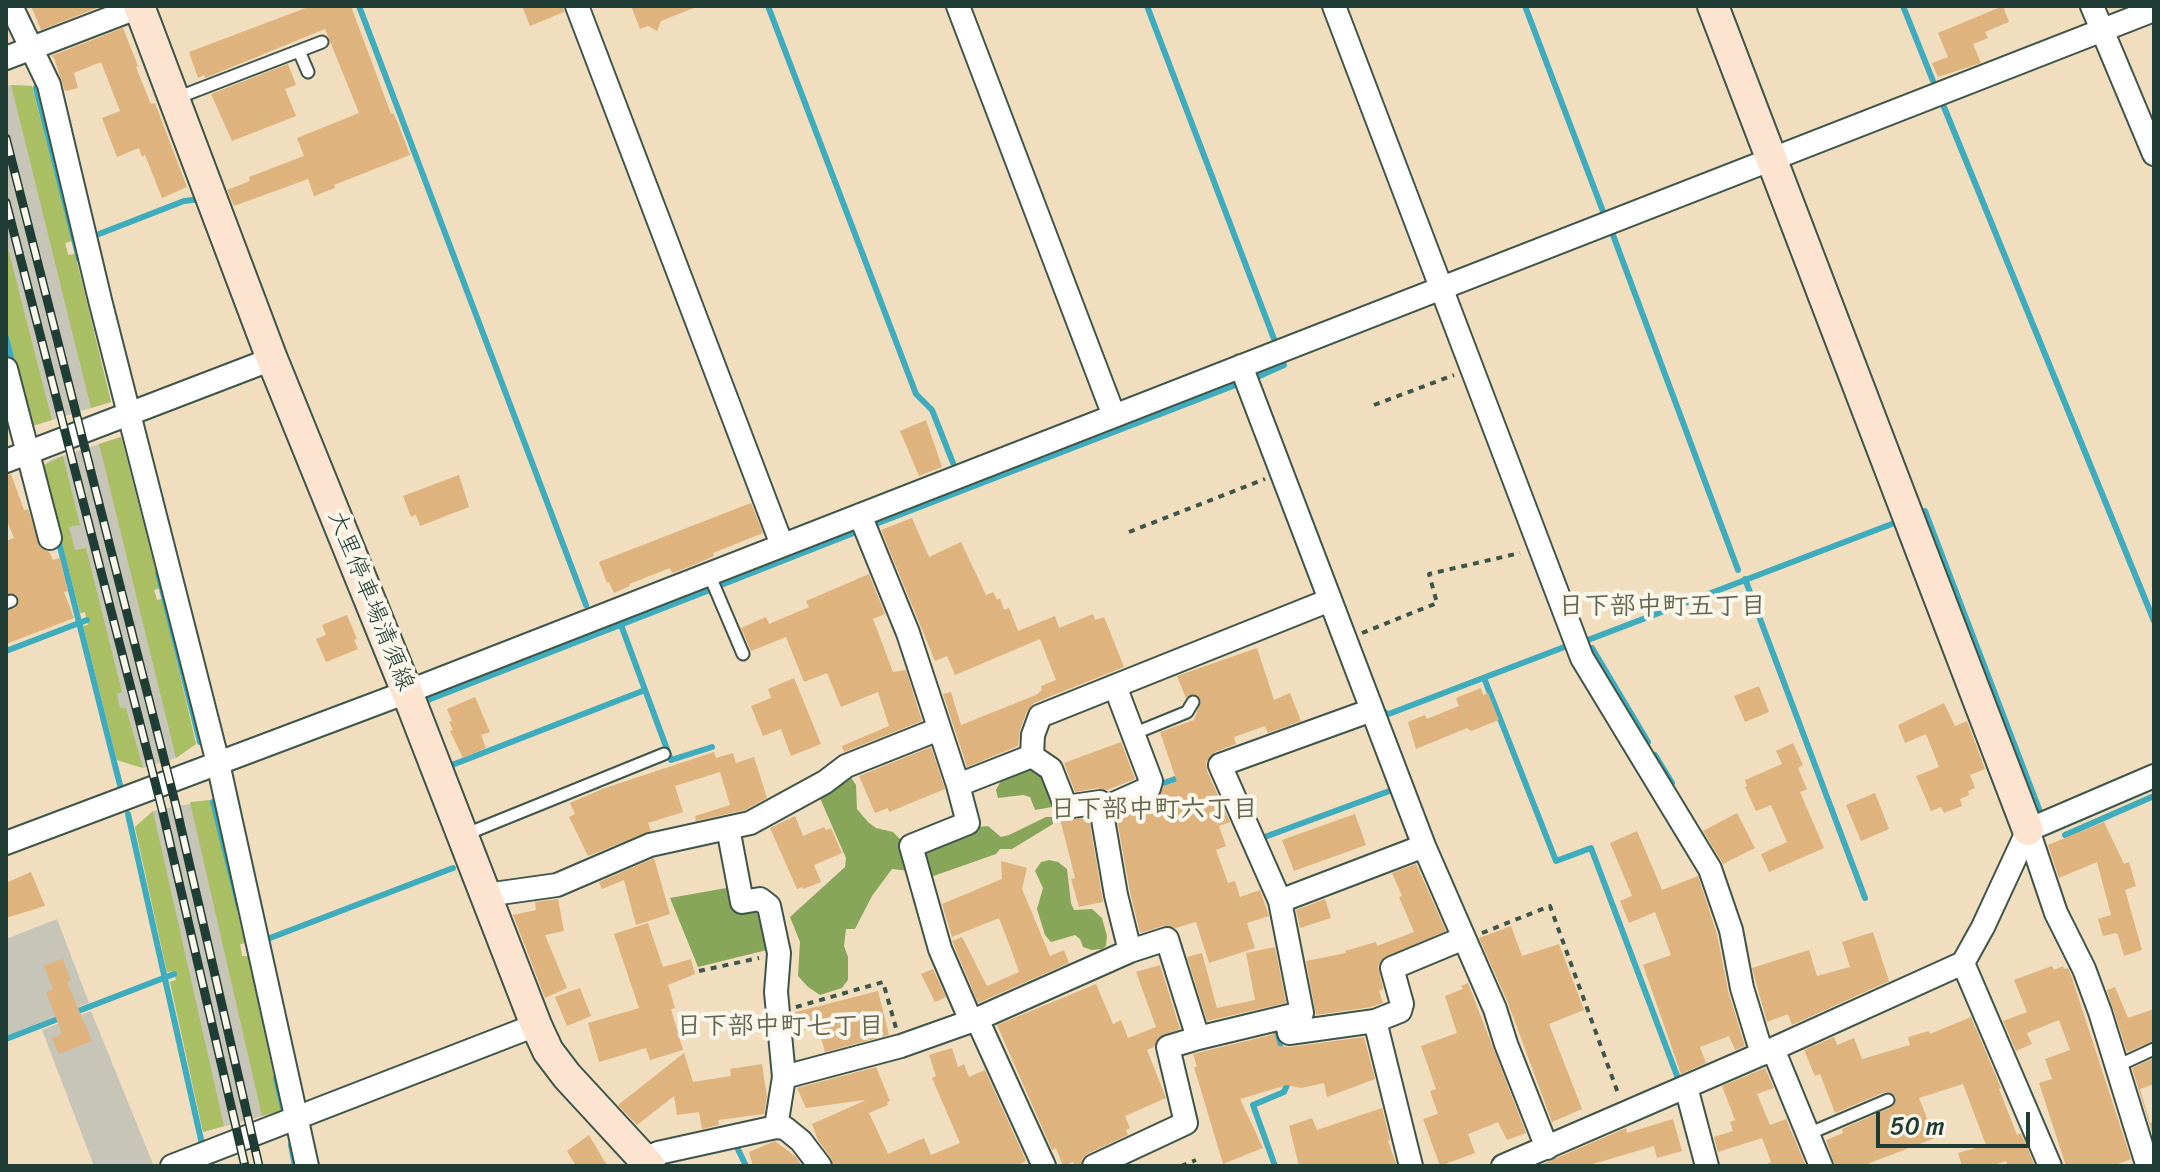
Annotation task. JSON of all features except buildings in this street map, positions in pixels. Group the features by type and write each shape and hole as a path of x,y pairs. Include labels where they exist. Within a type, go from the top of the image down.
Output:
{"main road":[{"name":"大里停車場清須線","path":"139,6 272,359 407,692 536,1025 548,1051 567,1076 647,1163"},
{"path":"1713,6 2028,830"}],"street":[{"path":"11,6 49,85 100,300 218,763 307,1166"},
{"path":"6,58 139,6"},
{"path":"577,6 782,545"},
{"path":"958,6 1114,416"},
{"path":"1334,6 1582,658 1710,869 1731,930 1742,988 1821,1166"},
{"path":"2092,6 2154,154"},
{"path":"6,843 407,692 2154,10"},
{"path":"6,461 272,359"},
{"path":"1241,366 1424,846 1495,1009 1545,1155"},
{"path":"6,369 50,538"},
{"path":"860,515 908,633 968,823 911,846 940,949 1044,1166"},
{"path":"1032,756 1033,735 1040,716 1330,600"},
{"path":"1102,809 1149,788 1151,781 1115,686"},
{"path":"1094,1166 1186,1123 1168,1047 1302,1013 1280,901 1220,765 1372,710"},
{"path":"486,895 557,885 650,845 750,823 825,782 846,766 939,729"},
{"path":"958,785 1032,756"},
{"path":"1032,756 1051,769 1066,807 1100,802 1116,895 1130,951"},
{"path":"1503,1166 1545,1155 1626,1114 1963,963 2028,830 2154,776"},
{"path":"728,828 742,902 760,899 769,906 779,953 776,992 784,1077 776,1127"},
{"path":"2028,830 2056,913 2084,969 2148,1164"},
{"path":"1280,901 1424,846"},
{"path":"784,1077 901,1046 974,1020 1130,951 1167,939 1198,1038"},
{"path":"1286,1017 1289,1033 1375,1021 1400,1011 1402,1004 1392,968 1464,939"},
{"path":"1963,963 2050,1166"},
{"path":"1375,1021 1411,1166"},
{"path":"172,1166 536,1025"},
{"path":"1686,1087 1707,1166"},
{"path":"647,1163 658,1153 776,1127 785,1128 801,1141 820,1166"}],"lane":[{"path":"174,99 322,42"},
{"path":"299,51 308,72"},
{"path":"709,574 743,654"},
{"path":"1133,734 1187,712 1193,702"},
{"path":"462,836 664,754"},
{"path":"2117,1066 2154,1049"},
{"path":"1808,1134 1888,1100"}],"path":[{"path":"1374,405 1471,368"},
{"path":"1129,532 1281,473"},
{"path":"1345,640 1437,603 1429,574 1540,548"},
{"path":"1464,939 1550,906 1626,1114"},
{"path":"699,971 779,953"},
{"path":"778,1012 883,982 901,1046"},
{"path":"1181,1166 1196,1160"}],"shaded area":[{"path":"6,86 32,86 72,241 65,242 68,255 75,254 111,402 32,426 6,326"},
{"path":"121,437 160,588 154,590 157,600 162,599 196,744 176,758 143,768 117,760 83,626 88,625 85,612 80,613 42,466 52,459"},
{"path":"210,800 245,943 240,944 242,956 248,956 281,1111 203,1132 170,982 176,980 174,971 167,972 135,827 153,811"},
{"path":"57,919 89,1003 6,1036 6,939"},
{"path":"91,1011 153,1164 94,1166 42,1030"}],"green space":[{"path":"11,85 32,86 72,241 65,243 68,255 75,254 111,402 91,408"},
{"path":"6,241 52,420 32,426 6,326"},
{"path":"121,437 160,588 154,590 157,600 162,599 196,744 176,758 99,444"},
{"path":"63,456 80,525 69,527 75,550 86,548 122,692 117,694 120,708 126,708 143,768 117,760 83,626 88,625 85,612 80,613 42,466"},
{"path":"1028,764 1046,774 1057,803 1052,807 1035,810 1030,797 1023,795 998,798 996,790 1005,773"},
{"path":"850,776 856,785 857,809 876,828 893,832 902,841 910,871 892,869 872,896 855,929 846,929 844,946 848,957 848,980 842,988 820,995 798,976 800,942 790,917 845,867 846,858 819,796"},
{"path":"210,800 245,943 240,944 242,956 248,956 281,1111 262,1116 190,802"},
{"path":"153,811 224,1126 203,1132 170,982 176,980 174,971 167,972 135,827"},
{"path":"1052,817 1053,824 1012,849 1000,849 996,854 925,879 923,849 978,827 988,826 1001,837 1009,835"},
{"path":"1049,860 1067,869 1074,910 1092,909 1102,918 1107,936 1106,946 1102,949 1083,947 1075,935 1051,942 1045,935 1037,909 1043,888 1035,871 1041,862"},
{"path":"732,887 758,905 771,949 698,967 670,898"}],"waterway":[{"path":"359,6 586,605"},
{"path":"768,6 916,394 932,410 953,463"},
{"path":"1147,6 1274,339"},
{"path":"1525,6 1604,214"},
{"path":"1903,6 1933,81"},
{"path":"36,88 79,259"},
{"path":"1944,107 2154,621"},
{"path":"99,234 193,200"},
{"path":"1613,235 1738,570"},
{"path":"6,337 13,365"},
{"path":"1256,380 1284,365"},
{"path":"873,525 1238,384"},
{"path":"1925,511 2039,809"},
{"path":"1588,640 1897,522"},
{"path":"721,585 856,532"},
{"path":"57,535 121,789"},
{"path":"158,573 200,742"},
{"path":"1745,579 1865,898"},
{"path":"428,700 707,591"},
{"path":"6,651 87,620"},
{"path":"621,625 671,760 712,747"},
{"path":"1385,712 1386,715 1567,646"},
{"path":"1592,648 1648,742"},
{"path":"1484,678 1556,861 1591,848 1679,1081"},
{"path":"452,765 645,690"},
{"path":"1655,755 1672,783"},
{"path":"1158,785 1181,777"},
{"path":"1262,838 1392,790"},
{"path":"2065,835 2154,796"},
{"path":"213,802 239,907"},
{"path":"128,814 202,1144"},
{"path":"270,938 453,868"},
{"path":"73,1013 174,974"},
{"path":"6,1039 63,1017"},
{"path":"1275,1026 1282,1054"},
{"path":"276,1078 283,1108"},
{"path":"1275,1166 1253,1105 1284,1092 1289,1080"},
{"path":"735,1143 746,1166"},
{"path":"291,1145 295,1166"}],"railway":[{"path":"6,138 176,806 259,1166"},
{"path":"6,202 162,809 245,1166"}],"district":[{"name":"日下部中町五丁目","path":"1662,607"},
{"name":"日下部中町六丁目","path":"1154,810"},
{"name":"日下部中町七丁目","path":"780,1027"}]}
